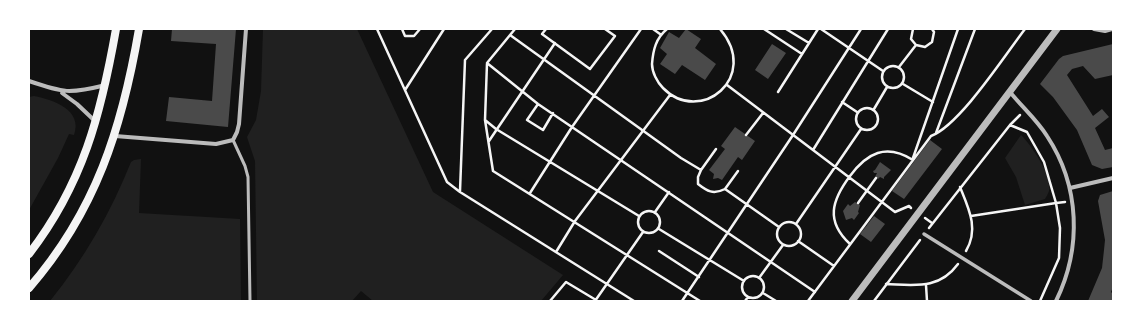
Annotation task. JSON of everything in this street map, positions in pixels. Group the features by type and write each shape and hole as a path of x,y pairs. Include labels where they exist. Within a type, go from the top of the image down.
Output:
{"main road":[{"path":"29,254 50,223 72,183 96,122 106,85 116,29"},
{"path":"29,288 53,258 83,210 100,176 115,136 129,82 139,29"}],"street":[{"path":"115,136 216,144 233,140 239,124 246,29"},
{"path":"852,301 1057,29"},
{"path":"1094,29 1105,31 1112,29"},
{"path":"29,81 58,91 66,92 83,91 106,85"},
{"path":"58,91 77,104 96,122"},
{"path":"1010,92 1047,135 1064,167 1070,188 1074,212 1074,243 1067,273 1056,301"},
{"path":"1070,188 1113,178"},
{"path":"924,234 1030,301"}],"lane":[{"path":"233,140 245,166 248,177 250,301"}],"path":[{"path":"377,29 447,182 460,192 634,301"},
{"path":"402,29 405,36 414,36 420,29"},
{"path":"406,90 444,29"},
{"path":"460,192 465,60 492,29"},
{"path":"515,29 487,63 485,120 493,171 628,254 700,301"},
{"path":"546,29 542,34 590,69 615,36 604,29"},
{"path":"530,193 572,127 641,29"},
{"path":"653,29 660,34"},
{"path":"667,29 660,34 653,50 652,67 658,83 670,95 684,101 700,102 715,96 726,85 733,72 734,56 730,41 721,29"},
{"path":"764,29 802,54"},
{"path":"786,29 809,43"},
{"path":"778,92 818,29"},
{"path":"821,29 883,71"},
{"path":"682,301 793,135 848,47 861,29"},
{"path":"813,150 888,29"},
{"path":"912,29 911,39 916,45 925,46 932,42 934,32 932,29"},
{"path":"913,160 958,29"},
{"path":"936,134 975,29"},
{"path":"808,301 931,136 936,134 954,120 983,85 1025,29"},
{"path":"510,35 642,130 701,170"},
{"path":"489,141 555,43"},
{"path":"899,67 916,45"},
{"path":"487,63 538,104 815,292"},
{"path":"890,66 899,67 904,74 903,84 896,89 887,87 882,81 883,71 890,66"},
{"path":"903,84 933,102"},
{"path":"726,85 895,212 909,206 919,214"},
{"path":"874,109 887,87"},
{"path":"556,252 575,221 621,161 642,130 670,95"},
{"path":"842,102 858,112"},
{"path":"538,104 527,120 543,130 553,113"},
{"path":"865,107 874,109 879,116 877,125 870,130 861,129 856,121 858,112 865,107"},
{"path":"746,135 763,113"},
{"path":"874,301 1010,124 1022,114"},
{"path":"485,120 496,129 639,216"},
{"path":"1010,124 1027,132 1044,162 1056,204 1060,228 1059,258 1040,301"},
{"path":"796,224 836,168 861,129"},
{"path":"716,150 701,170 698,177 698,184 706,190 714,193 725,189 738,171"},
{"path":"850,244 839,231 834,215 835,199 849,177 866,158 880,152 897,153 913,160"},
{"path":"858,203 876,178"},
{"path":"725,189 779,227"},
{"path":"655,212 669,192"},
{"path":"971,216 1066,202"},
{"path":"646,211 655,212 660,219 659,229 652,234 643,232 638,226 639,216 646,211"},
{"path":"785,222 796,224 800,230 798,241 793,245 783,245 778,239 779,227 785,222"},
{"path":"659,229 744,281"},
{"path":"550,301 566,282 596,300 643,232"},
{"path":"798,241 834,266"},
{"path":"759,278 783,245"},
{"path":"660,251 699,277"},
{"path":"748,297 743,288 744,281 750,277 759,278 763,283 763,293"},
{"path":"926,285 927,301"},
{"path":"748,297 758,297 763,293"},
{"path":"763,293 776,301"},
{"path":"745,301 748,297"}],"shaded area":[{"path":"263,29 357,29 433,192 563,275 541,301 373,301 361,291 352,301 257,301 255,161 247,137 256,120 261,91"},
{"path":"34,96 50,100 65,108 71,113 76,126 74,135 69,134 58,158 29,210 29,97"},
{"path":"1021,135 1045,169 1049,185 1049,191 1045,199 1025,205 1016,177 1005,158"},
{"path":"141,159 139,213 240,219 241,301 50,301 74,269 106,217 131,162"}],"building":[{"path":"172,29 236,29 228,127 166,121 169,97 212,101 216,44 171,41"},
{"path":"686,29 701,39 695,48 716,64 705,80 682,65 675,74 660,64 667,54 660,48 669,32 679,38"},
{"path":"772,44 786,53 768,79 755,70"},
{"path":"1113,44 1113,75 1095,79 1083,66 1072,69 1067,75 1093,116 1102,109 1109,117 1095,128 1105,150 1113,148 1113,167 1102,169 1092,165 1077,130 1053,97 1040,84 1063,56"},
{"path":"735,127 755,141 742,160 738,157 722,180 718,178 713,179 714,174 709,170 725,149 721,146"},
{"path":"930,140 942,149 904,199 892,191"},
{"path":"880,162 891,170 884,177 884,179 880,177 878,179 875,177 877,173 874,173 873,171"},
{"path":"1113,191 1113,287 1111,292 1113,294 1113,301 1088,301 1102,268 1105,240 1098,201 1100,195"},
{"path":"855,202 860,205 859,213 854,220 852,218 846,220 843,211 848,204 850,206"},
{"path":"874,216 885,224 871,242 860,234"}]}
